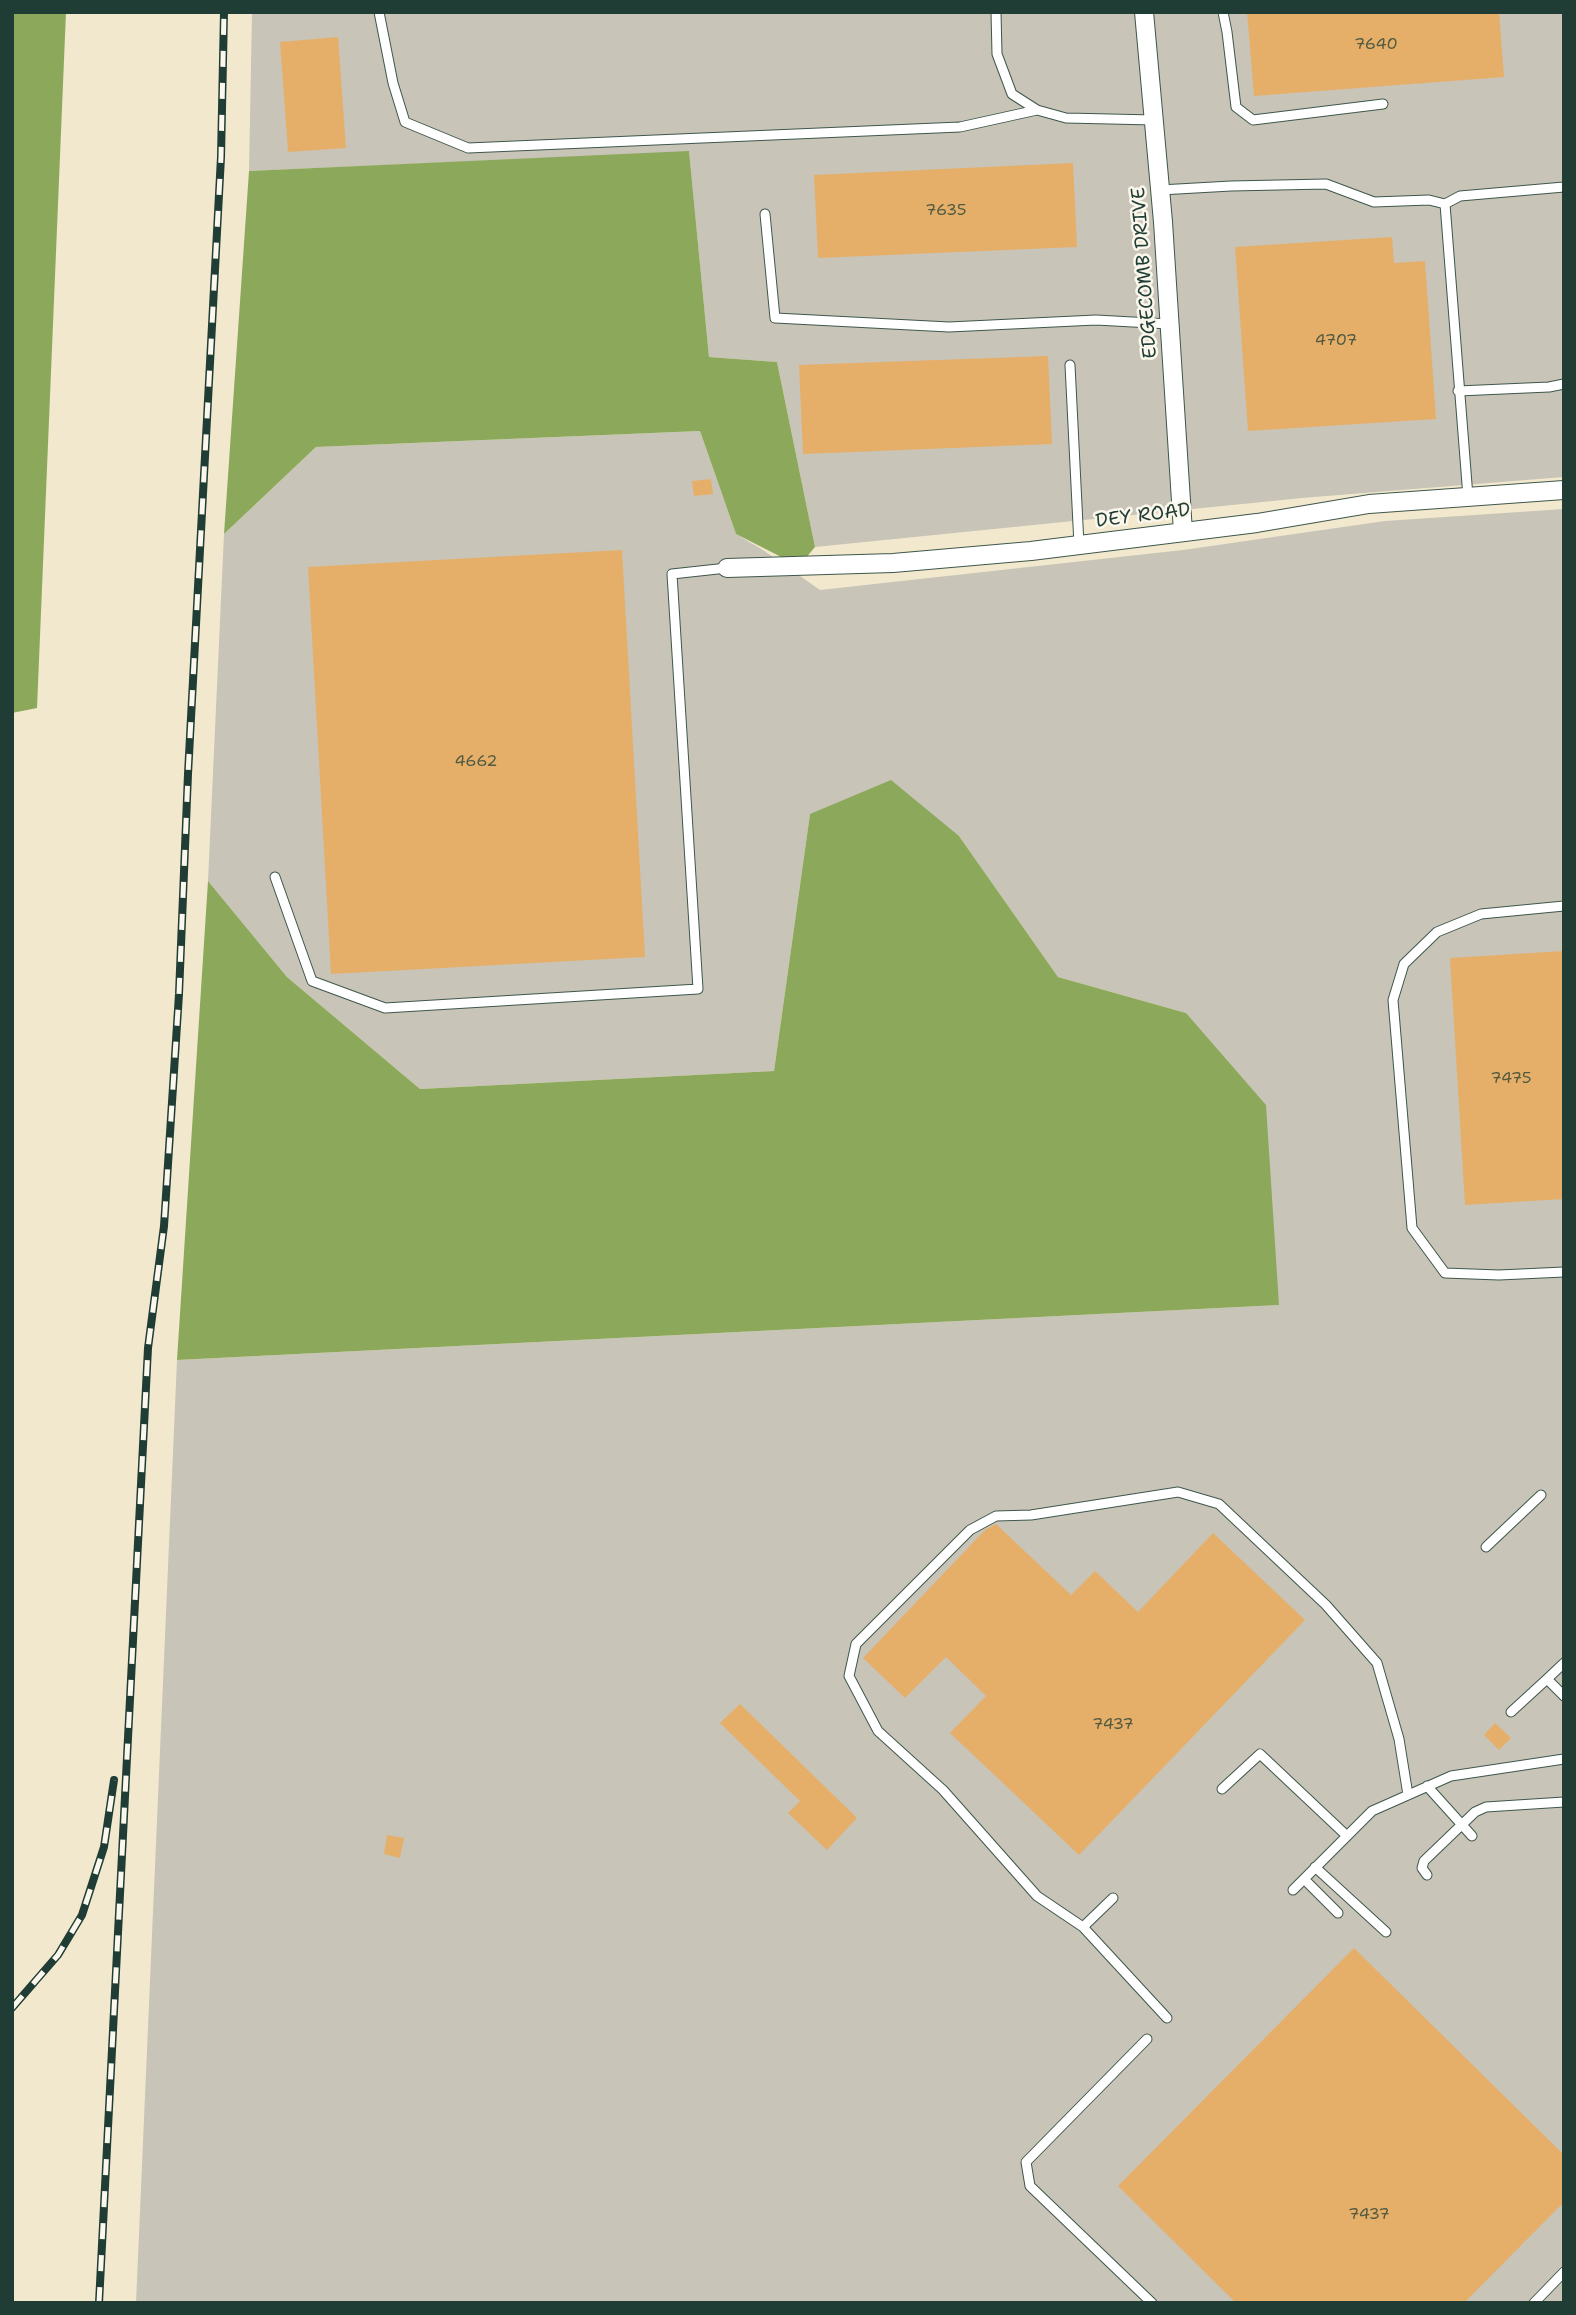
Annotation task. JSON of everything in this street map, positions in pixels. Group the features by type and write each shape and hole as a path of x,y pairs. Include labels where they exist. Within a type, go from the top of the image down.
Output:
{"street":[{"name":"EDGECOMB DRIVE","path":"1144,12 1160,190 1183,532"},
{"name":"DEY ROAD","path":"727,568 893,563 1079,545 1257,523 1369,504 1564,490"}],"lane":[{"path":"380,12 393,83 405,122 467,148 960,127 1037,110"},
{"path":"996,12 997,54 1012,94 1037,110 1066,118 1154,120"},
{"path":"1223,12 1236,107 1253,120 1383,103"},
{"path":"1160,190 1326,184 1374,202 1429,200 1445,204 1460,196 1564,187"},
{"path":"1445,204 1468,497"},
{"path":"765,214 775,318 949,327 1096,320 1170,324"},
{"path":"1070,365 1079,545"},
{"path":"1458,391 1564,384"},
{"path":"275,877 312,981 385,1008 698,989 672,574 727,568"},
{"path":"1564,906 1481,914 1437,932 1404,964 1393,1000 1412,1228 1445,1273 1499,1275 1564,1272"},
{"path":"1167,2018 1083,1927 1037,1896 943,1790 878,1731 849,1676 856,1644 970,1530 996,1516 1031,1515 1178,1492 1219,1504 1326,1605 1377,1663 1399,1739 1408,1795"},
{"path":"1486,1547 1541,1495"},
{"path":"1511,1712 1564,1663"},
{"path":"1547,1679 1564,1696"},
{"path":"1222,1789 1260,1754 1347,1836"},
{"path":"1293,1890 1371,1811 1451,1776 1564,1759"},
{"path":"1427,1786 1472,1836"},
{"path":"1427,1875 1422,1868 1424,1861 1475,1812 1486,1807 1564,1802"},
{"path":"1315,1867 1386,1932"},
{"path":"1304,1879 1338,1913"},
{"path":"1083,1927 1113,1898"},
{"path":"1147,2039 1026,2162 1030,2186 1152,2303"},
{"path":"1534,2303 1564,2272"}],"shaded area":[{"path":"252,12 1564,12 1564,477 1302,498 815,547 777,362 709,357 689,152 249,171"},
{"path":"700,431 736,534 820,590 1183,550 1385,521 1564,509 1564,2303 136,2303 177,1360 1279,1305 1186,1013 1058,977 959,836 810,814 774,1071 420,1089 287,977 208,881 224,534 316,447"}],"green space":[{"path":"12,12 66,12 37,708 12,713"},
{"path":"689,151 709,357 777,362 815,547 799,566 736,534 700,431 316,447 224,534 249,171"},
{"path":"891,780 959,836 1058,977 1186,1013 1266,1105 1279,1305 177,1360 208,881 287,977 420,1089 774,1071 810,814"}],"building":[{"path":"1247,12 1499,12 1504,77 1254,96"},
{"path":"338,37 346,148 288,152 280,42"},
{"path":"1073,163 1077,247 818,258 814,175"},
{"path":"1392,237 1394,263 1425,261 1436,419 1248,431 1235,247"},
{"path":"1048,356 1052,444 803,454 799,365"},
{"path":"711,479 713,494 694,496 692,481"},
{"path":"622,550 645,957 331,974 308,567"},
{"path":"1564,951 1564,1199 1465,1205 1450,958"},
{"path":"996,1524 1071,1595 1095,1571 1138,1612 1213,1533 1305,1620 1079,1855 950,1733 986,1696 946,1657 905,1698 863,1658 986,1529"},
{"path":"740,1704 857,1818 827,1850 788,1813 800,1801 720,1723"},
{"path":"1495,1723 1511,1738 1499,1750 1484,1735"},
{"path":"387,1835 404,1838 400,1858 384,1854"},
{"path":"1354,1948 1564,2155 1564,2202 1464,2303 1236,2303 1118,2186"}],"railway":[{"path":"99,2303 148,1348 164,1226 179,994 221,157 224,12"},
{"path":"12,2008 58,1955 82,1915 104,1847 114,1780"}]}
